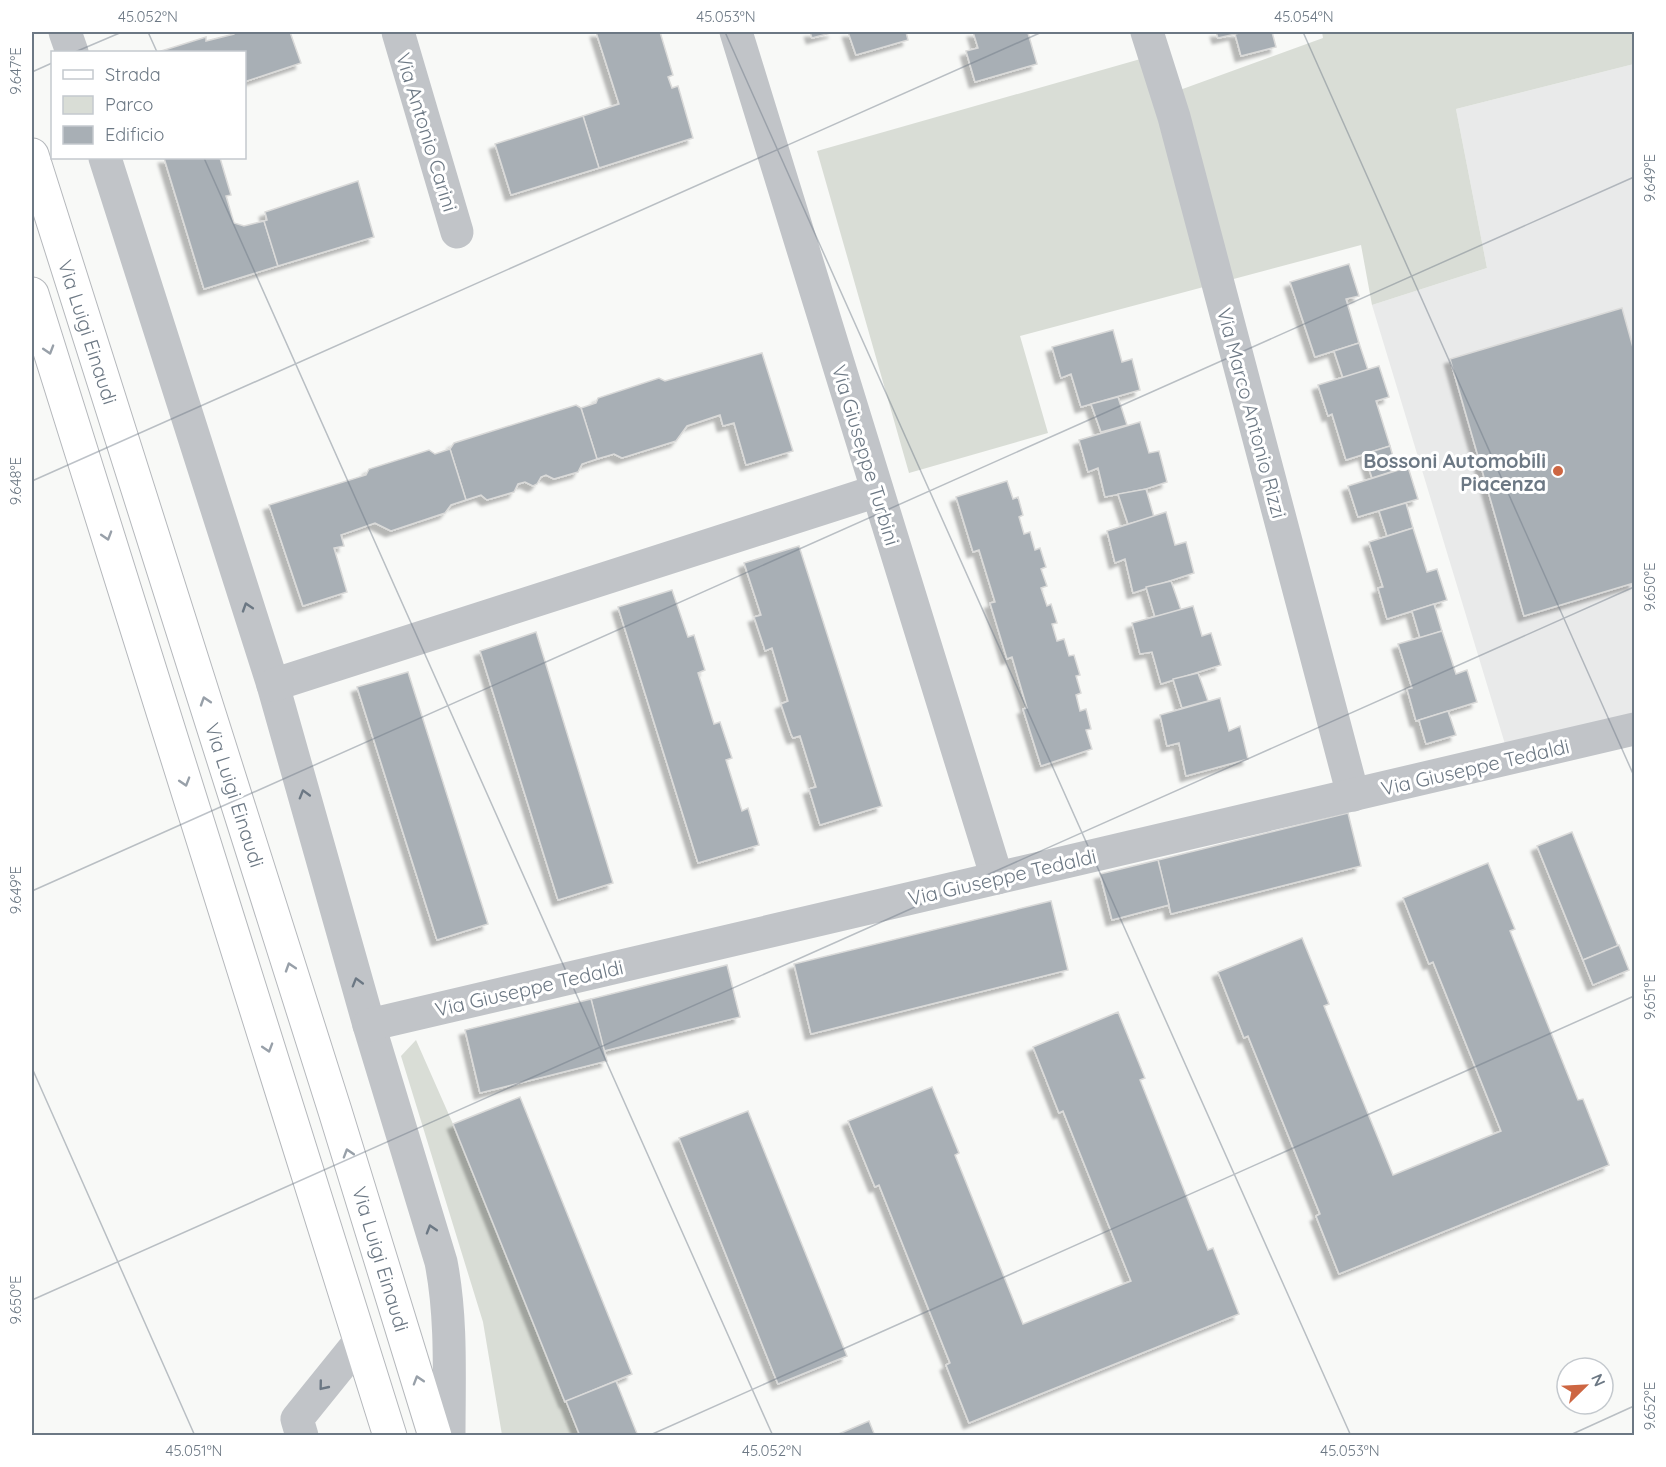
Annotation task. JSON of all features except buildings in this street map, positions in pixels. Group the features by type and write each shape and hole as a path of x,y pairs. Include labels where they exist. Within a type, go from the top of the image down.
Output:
{"main road":[{"name":"Via Luigi Einaudi","path":"32,155 335,1111 435,1436"},
{"path":"32,294 390,1436"}],"street":[{"path":"65,32 72,51"},
{"name":"Via Antonio Carini","path":"398,32 457,232"},
{"name":"Via Giuseppe Turbini","path":"736,32 997,878"},
{"name":"Via Marco Antonio Rizzi","path":"1147,32 1174,117 1353,795"},
{"path":"105,159 273,685 369,1025 441,1262 445,1285 449,1436"},
{"path":"273,685 877,491"},
{"name":"Via Giuseppe Tedaldi","path":"369,1025 1635,729"},
{"path":"302,1436 297,1419 360,1341"}],"shaded area":[{"path":"1634,64 1634,725 1508,754 1372,305 1487,268 1456,109"}],"green space":[{"path":"1322,32 1634,32 1634,64 1456,109 1487,268 1372,305 1361,245 1020,336 1048,433 909,473 817,151 1151,56 1166,95 1323,38"},
{"path":"416,1040 453,1124 579,1435 502,1435 483,1322 401,1056"}],"place":[{"name":"Bossoni Automobili Piacenza","path":"1558,471"}]}
